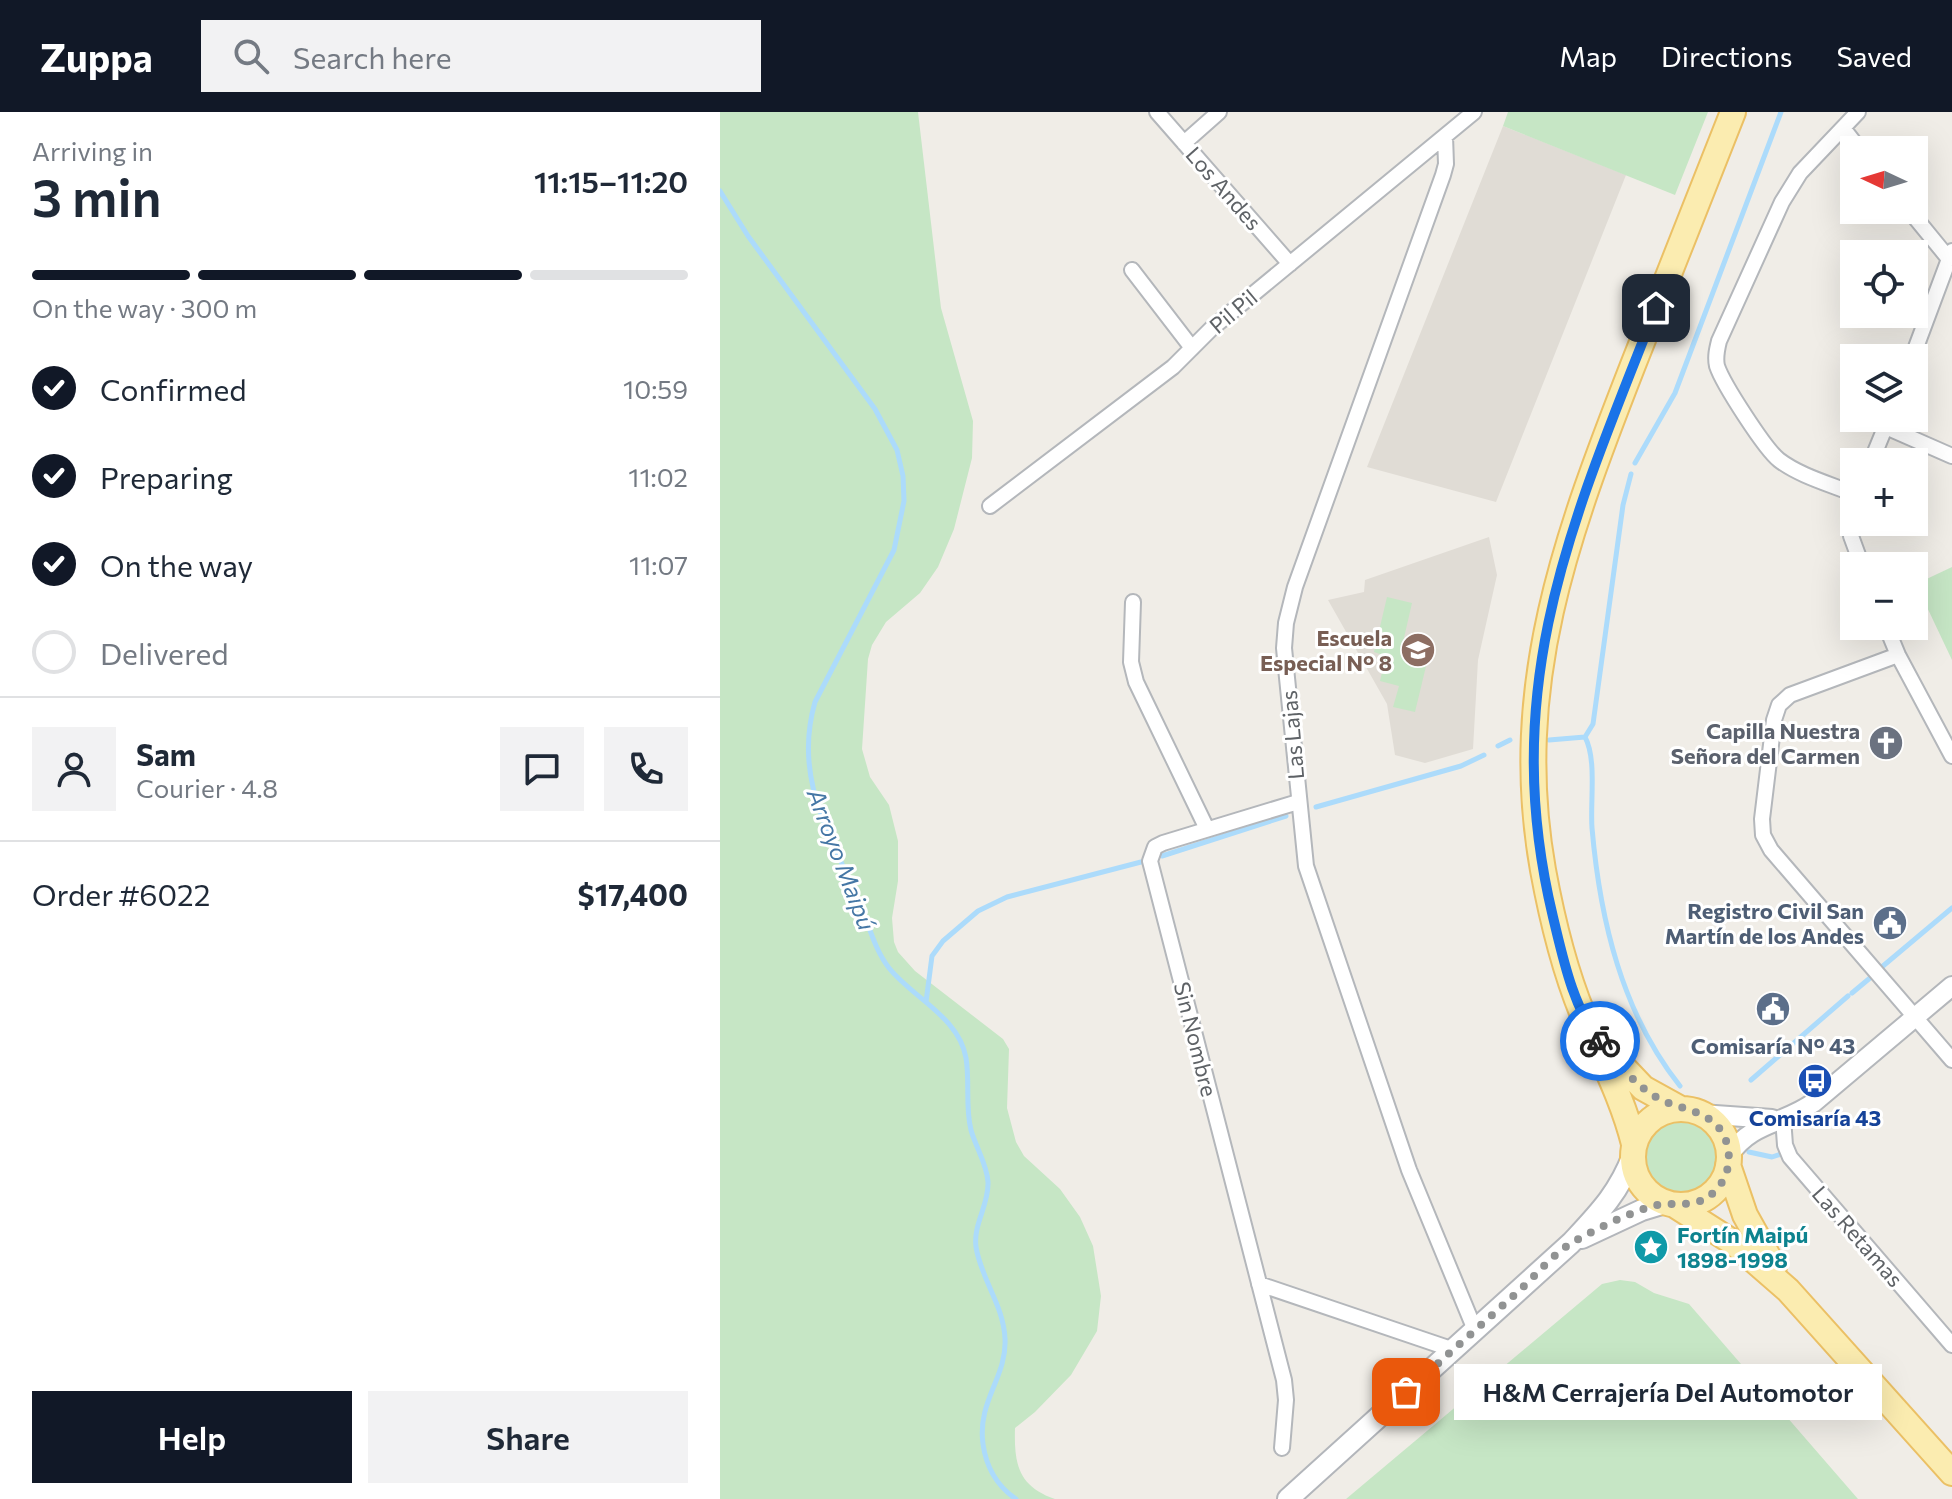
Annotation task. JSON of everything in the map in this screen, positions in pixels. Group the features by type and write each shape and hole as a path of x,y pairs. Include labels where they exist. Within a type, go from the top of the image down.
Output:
{"main road":[{"path":"1733,112 1576,516 1556,583 1540,659 1533,736 1537,832 1558,938 1577,999 1622,1105 1636,1175 1641,1185 1656,1199 1734,1243 1788,1290 1952,1473"},
{"path":"1589,1028 1637,1082 1655,1096 1718,1126 1727,1144 1749,1223 1788,1290"},
{"path":"1288,1499 1571,1243 1618,1189 1638,1135 1652,1119 1671,1110 1691,1111"},
{"path":"1571,1243 1642,1210 1696,1203 1714,1193 1721,1185 1729,1160"}],"street":[{"name":"Los Andes","path":"1157,112 1290,264"},
{"path":"1184,143 1219,112"},
{"name":"Pil Pil","path":"990,506 1173,367 1290,264 1474,112"},
{"path":"1840,488 1794,469 1777,458 1720,373 1716,358 1719,341 1782,202 1800,173 1858,112"},
{"path":"1843,128 1849,136"},
{"name":"Las Lajas","path":"1445,136 1446,164 1443,175 1299,573 1284,636 1303,852 1309,879 1409,1170 1475,1330"},
{"path":"1917,344 1950,255 1922,224"},
{"path":"1132,270 1192,348"},
{"path":"1907,432 1952,456"},
{"path":"1133,602 1131,662 1136,682 1207,829"},
{"path":"1892,640 1952,756"},
{"path":"1898,655 1783,699 1774,720 1763,835 1771,850 1952,1060"},
{"name":"Sin Nombre","path":"1282,1448 1286,1400 1284,1380 1150,861 1159,844 1298,802"},
{"path":"1729,1160 1751,1131 1799,1113 1813,1103 1952,986"},
{"path":"1691,1111 1760,1119 1783,1118"},
{"name":"Las Retamas","path":"1783,1118 1785,1145 1790,1157 1952,1345"},
{"path":"1259,1284 1454,1350"}],"shaded area":[{"path":"1503,126 1626,175 1496,502 1367,467"},
{"name":"Escuela Especial N° 8","path":"1489,537 1497,575 1478,660 1473,749 1425,763 1395,755 1387,704 1328,600 1364,592 1365,580"}],"green space":[{"path":"720,112 918,112 941,308 973,421 972,458 954,529 938,567 920,593 886,622 872,645 868,659 862,749 870,777 889,805 898,841 898,881 892,918 898,952 915,971 1003,1039 1009,1049 1007,1108 1016,1142 1024,1156 1060,1189 1080,1217 1093,1246 1101,1296 1097,1331 1071,1375 1015,1428 1017,1463 1021,1472 1033,1487 1055,1499 720,1499"},
{"path":"1508,112 1708,112 1675,195 1503,126"},
{"path":"1952,567 1952,660 1928,609 1928,578"},
{"path":"1387,597 1412,603 1401,651 1428,658 1415,712 1393,707 1399,686 1380,681 1386,656 1374,652"},
{"path":"1680,1122 1706,1132 1716,1158 1706,1184 1680,1194 1654,1184 1644,1158 1654,1132"},
{"path":"1620,1280 1635,1282 1654,1293 1689,1304 1858,1499 1346,1499 1602,1284"}],"waterway":[{"path":"1635,463 1675,393 1781,112"},
{"name":"Arroyo Maipú","path":"720,191 748,236 875,409 897,450 903,476 904,501 894,550 815,702 809,730 809,756 818,805 879,953 899,979 945,1019 962,1044 966,1058 969,1121 988,1182 976,1247 1001,1315 1005,1339 1002,1365 984,1415 983,1444 994,1475 1016,1499"},
{"path":"1549,740 1585,737 1593,724 1623,505 1631,474"},
{"path":"1585,737 1591,757 1596,863 1608,931 1617,964 1643,1028 1680,1086"},
{"path":"1498,746 1510,740"},
{"path":"1316,807 1461,766 1484,755"},
{"path":"1162,856 1286,816"},
{"path":"926,1002 932,956 943,941 978,911 1007,897 1141,862"},
{"path":"1883,966 1952,908"},
{"path":"1852,993 1870,978"},
{"path":"1751,1080 1848,996"},
{"path":"1749,1152 1772,1157 1787,1152"}],"way so far":[{"path":"1406,1392 1571,1243 1650,1207 1665,1203 1676,1206 1696,1203 1706,1199 1721,1185 1729,1155 1718,1126 1701,1114 1667,1103 1643,1088 1600,1041"}],"place":[{"name":"Escuela Especial N° 8","path":"1418,650"},
{"name":"Capilla Nuestra Señora del Carmen","path":"1886,743"},
{"name":"Registro Civil San Martín de los Andes","path":"1890,923"},
{"name":"Comisaría N° 43","path":"1773,1009"},
{"name":"Comisaría 43","path":"1815,1081"},
{"name":"Fortín Maipú 1898-1998","path":"1651,1247"},
{"name":"H&M Cerrajería Del Automotor","path":"1406,1392"}],"route":[{"path":"1600,1041 1589,1028 1577,999 1547,889 1534,794 1534,716 1544,640 1567,546 1606,434 1656,308"}]}
